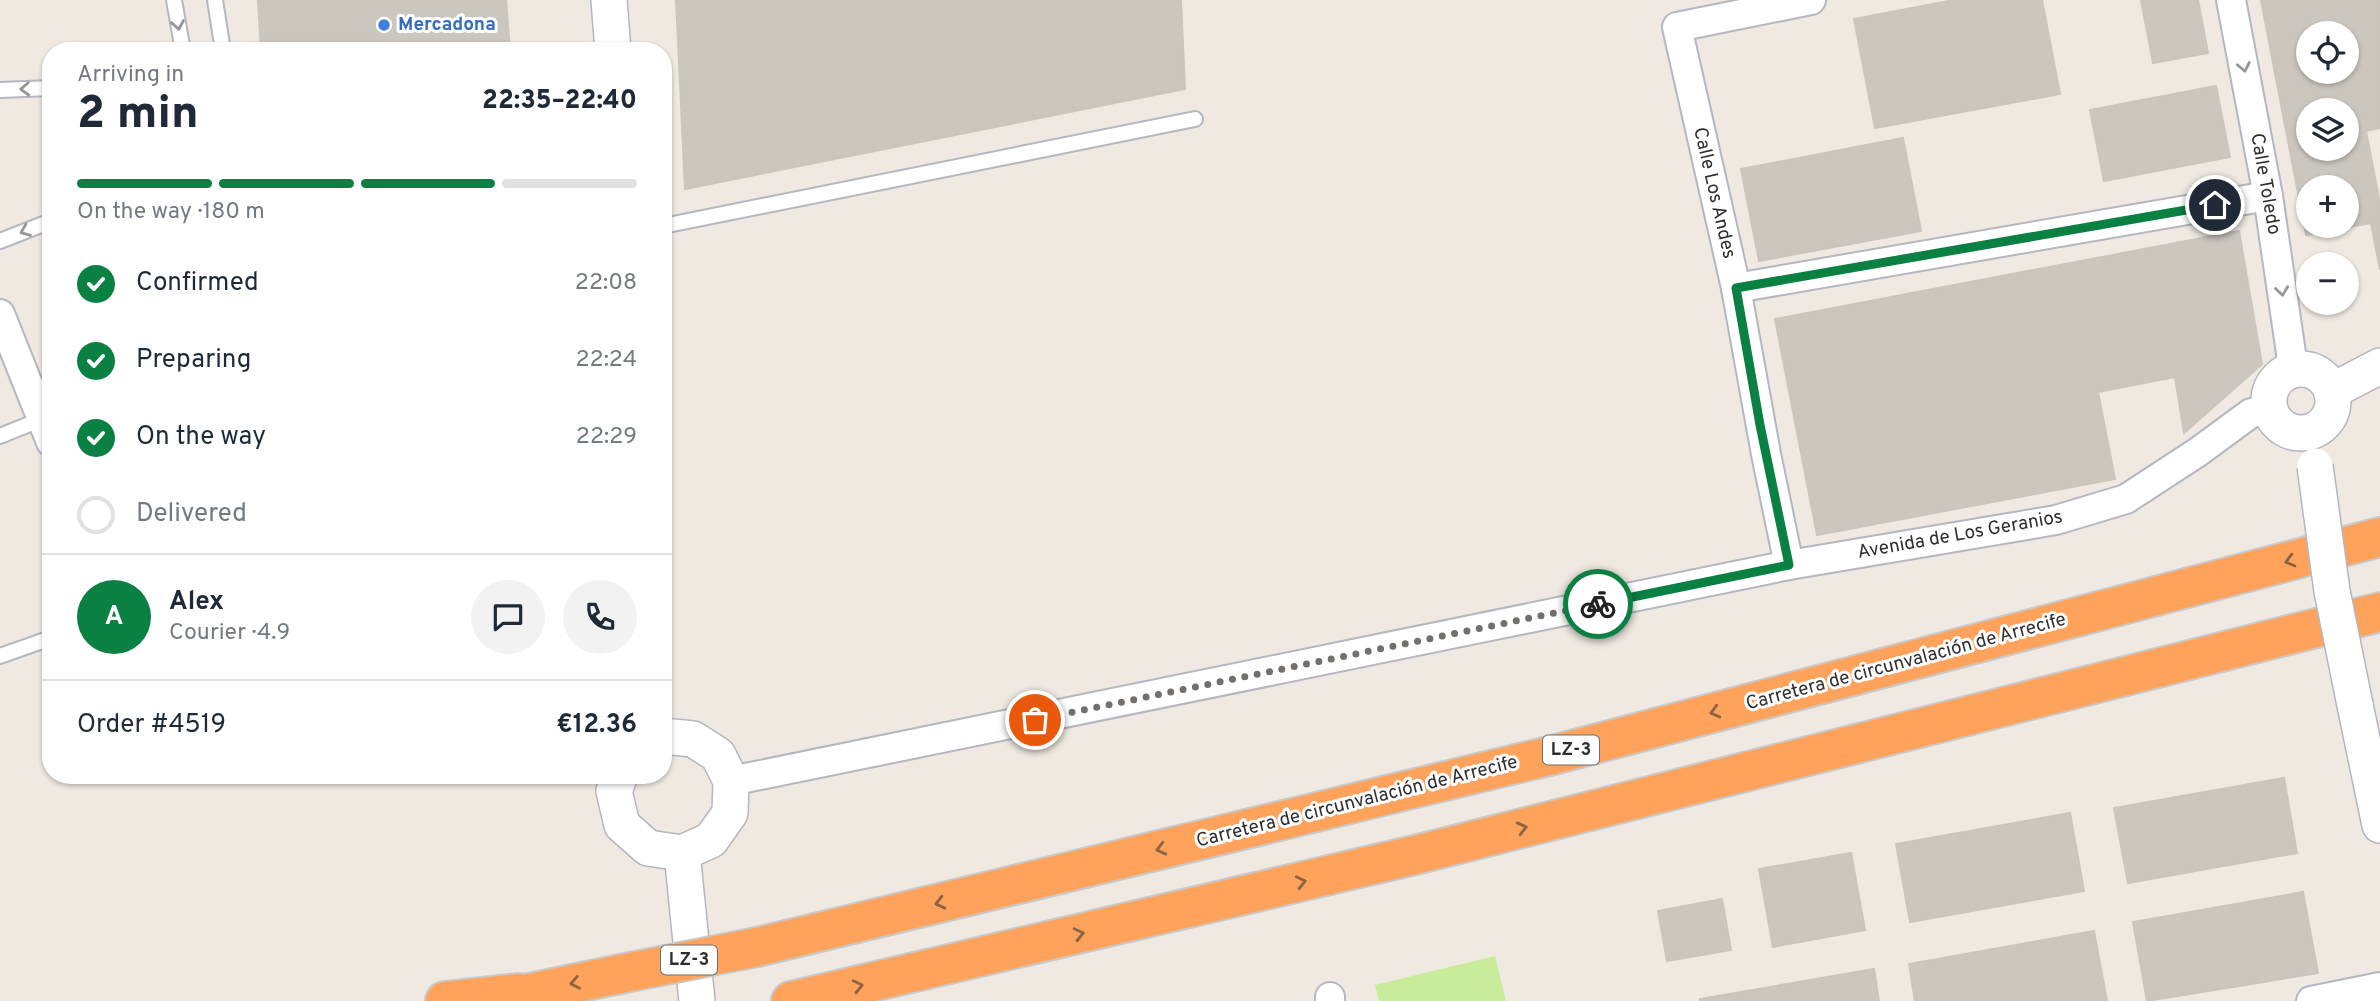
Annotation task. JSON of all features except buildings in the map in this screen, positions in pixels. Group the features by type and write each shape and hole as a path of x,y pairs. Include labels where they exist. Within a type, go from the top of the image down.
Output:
{"highway":[{"name":"Carretera de circunvalación de Arrecife","path":"491,1001 757,947 1553,755 2380,537"},
{"path":"791,1001 1419,854 2380,612"},
{"name":"LZ-3","path":"445,1001 530,992"}],"street":[{"path":"610,0 612,42"},
{"name":"Calle Los Andes","path":"1789,565 1760,425 1736,288 1677,27 1811,0"},
{"name":"Calle Toledo","path":"2231,0 2268,196 2291,353 2291,370"},
{"path":"1736,288 2268,196"},
{"path":"0,314 42,420"},
{"path":"2332,391 2380,366"},
{"path":"2301,368 2321,375 2332,391 2332,411 2320,428 2311,432 2291,432 2274,420 2270,410 2268,401 2275,381 2291,370 2301,368"},
{"name":"Avenida de Los Geranios","path":"731,781 1789,565 2056,520 2126,499 2251,413 2270,410"},
{"path":"2311,432 2332,591 2355,705 2375,771 2380,825"},
{"path":"617,784 614,791 622,825 648,848 682,853 712,840 730,813 731,781 718,755 693,739 672,736"},
{"path":"682,853 697,1001"},
{"path":"2311,1001 2380,987"}],"lane":[{"path":"174,0 181,42"},
{"path":"215,0 222,42"},
{"path":"0,90 42,88"},
{"path":"672,224 1195,119"},
{"path":"0,242 42,225"},
{"path":"0,436 42,431"},
{"path":"0,656 42,641"}],"green space":[{"path":"1495,956 1506,1001 1379,1001 1375,985"}],"way so far":[{"path":"1035,720 1598,604"}],"place":[{"name":"Mercadona","path":"384,25"}],"route":[{"path":"1598,604 1789,565 1760,425 1736,288 2215,205"}]}
